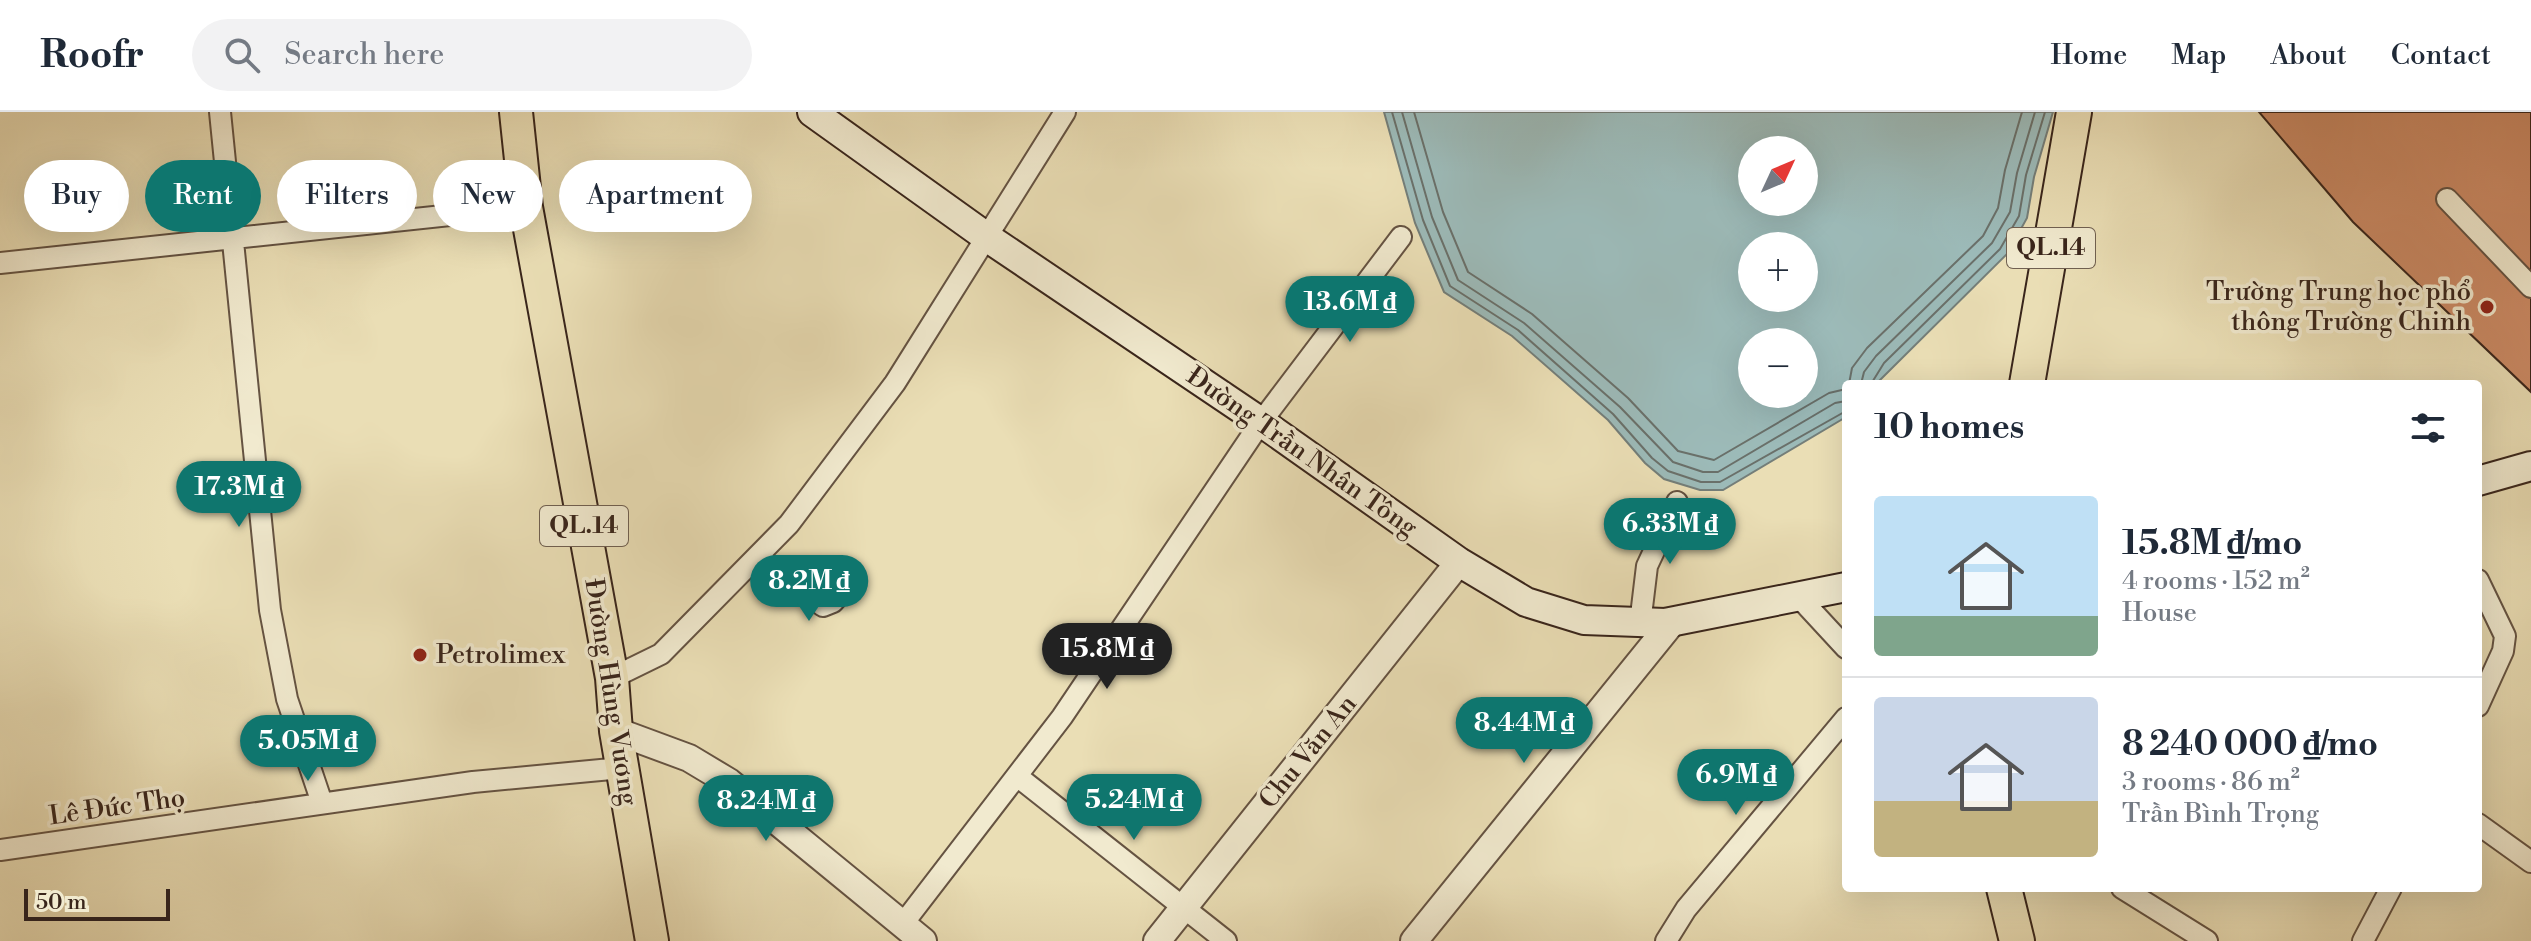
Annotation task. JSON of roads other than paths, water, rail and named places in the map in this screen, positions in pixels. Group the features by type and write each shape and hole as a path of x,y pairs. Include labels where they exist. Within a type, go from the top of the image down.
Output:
{"highway":[{"name":"QL.14","path":"2028,380 2074,112"},
{"path":"2005,892 2017,941"}],"main road":[{"name":"Đường Hùng Vương","path":"516,112 521,160"},
{"name":"Đường Trần Nhân Tông","path":"812,112 988,238 1261,422 1459,562 1526,602 1584,620 1640,624 1673,621 1842,588"},
{"name":"Đường Hùng Vương","path":"531,232 612,678 616,731 652,941"},
{"path":"2482,480 2531,466"}],"street":[{"path":"220,112 270,610 287,699 322,803"},
{"path":"612,678 661,654 789,524 878,408 1065,112"},
{"path":"2447,199 2531,287"},
{"path":"0,263 433,217"},
{"path":"902,925 1093,673 1261,422 1401,237"},
{"path":"1640,624 1647,566 1677,502"},
{"path":"758,557 823,606 833,602 855,577"},
{"name":"Chu Văn An","path":"1157,941 1459,562"},
{"path":"2482,588 2505,636 2503,651 2482,697"},
{"path":"1797,595 1842,644"},
{"path":"1414,941 1673,621"},
{"path":"1666,941 1686,909 1842,723"},
{"path":"616,731 689,758 729,782 923,941"},
{"name":"Lê Đức Thọ","path":"0,850 473,782 622,768"},
{"path":"1017,776 1226,941"},
{"path":"2482,827 2531,862"},
{"path":"2132,892 2207,941"},
{"path":"2363,941 2389,892"}],"water":[{"path":"1384,112 2053,112 2034,177 2027,218 2007,254 1880,380 1842,380 1842,419 1723,490 1700,490 1664,479 1645,463 1608,420 1512,336 1444,292 1415,223"}],"place":[{"name":"Trường Trung học phổ thông Trường Chinh","path":"2487,307"},
{"name":"Petrolimex","path":"420,655"}]}
